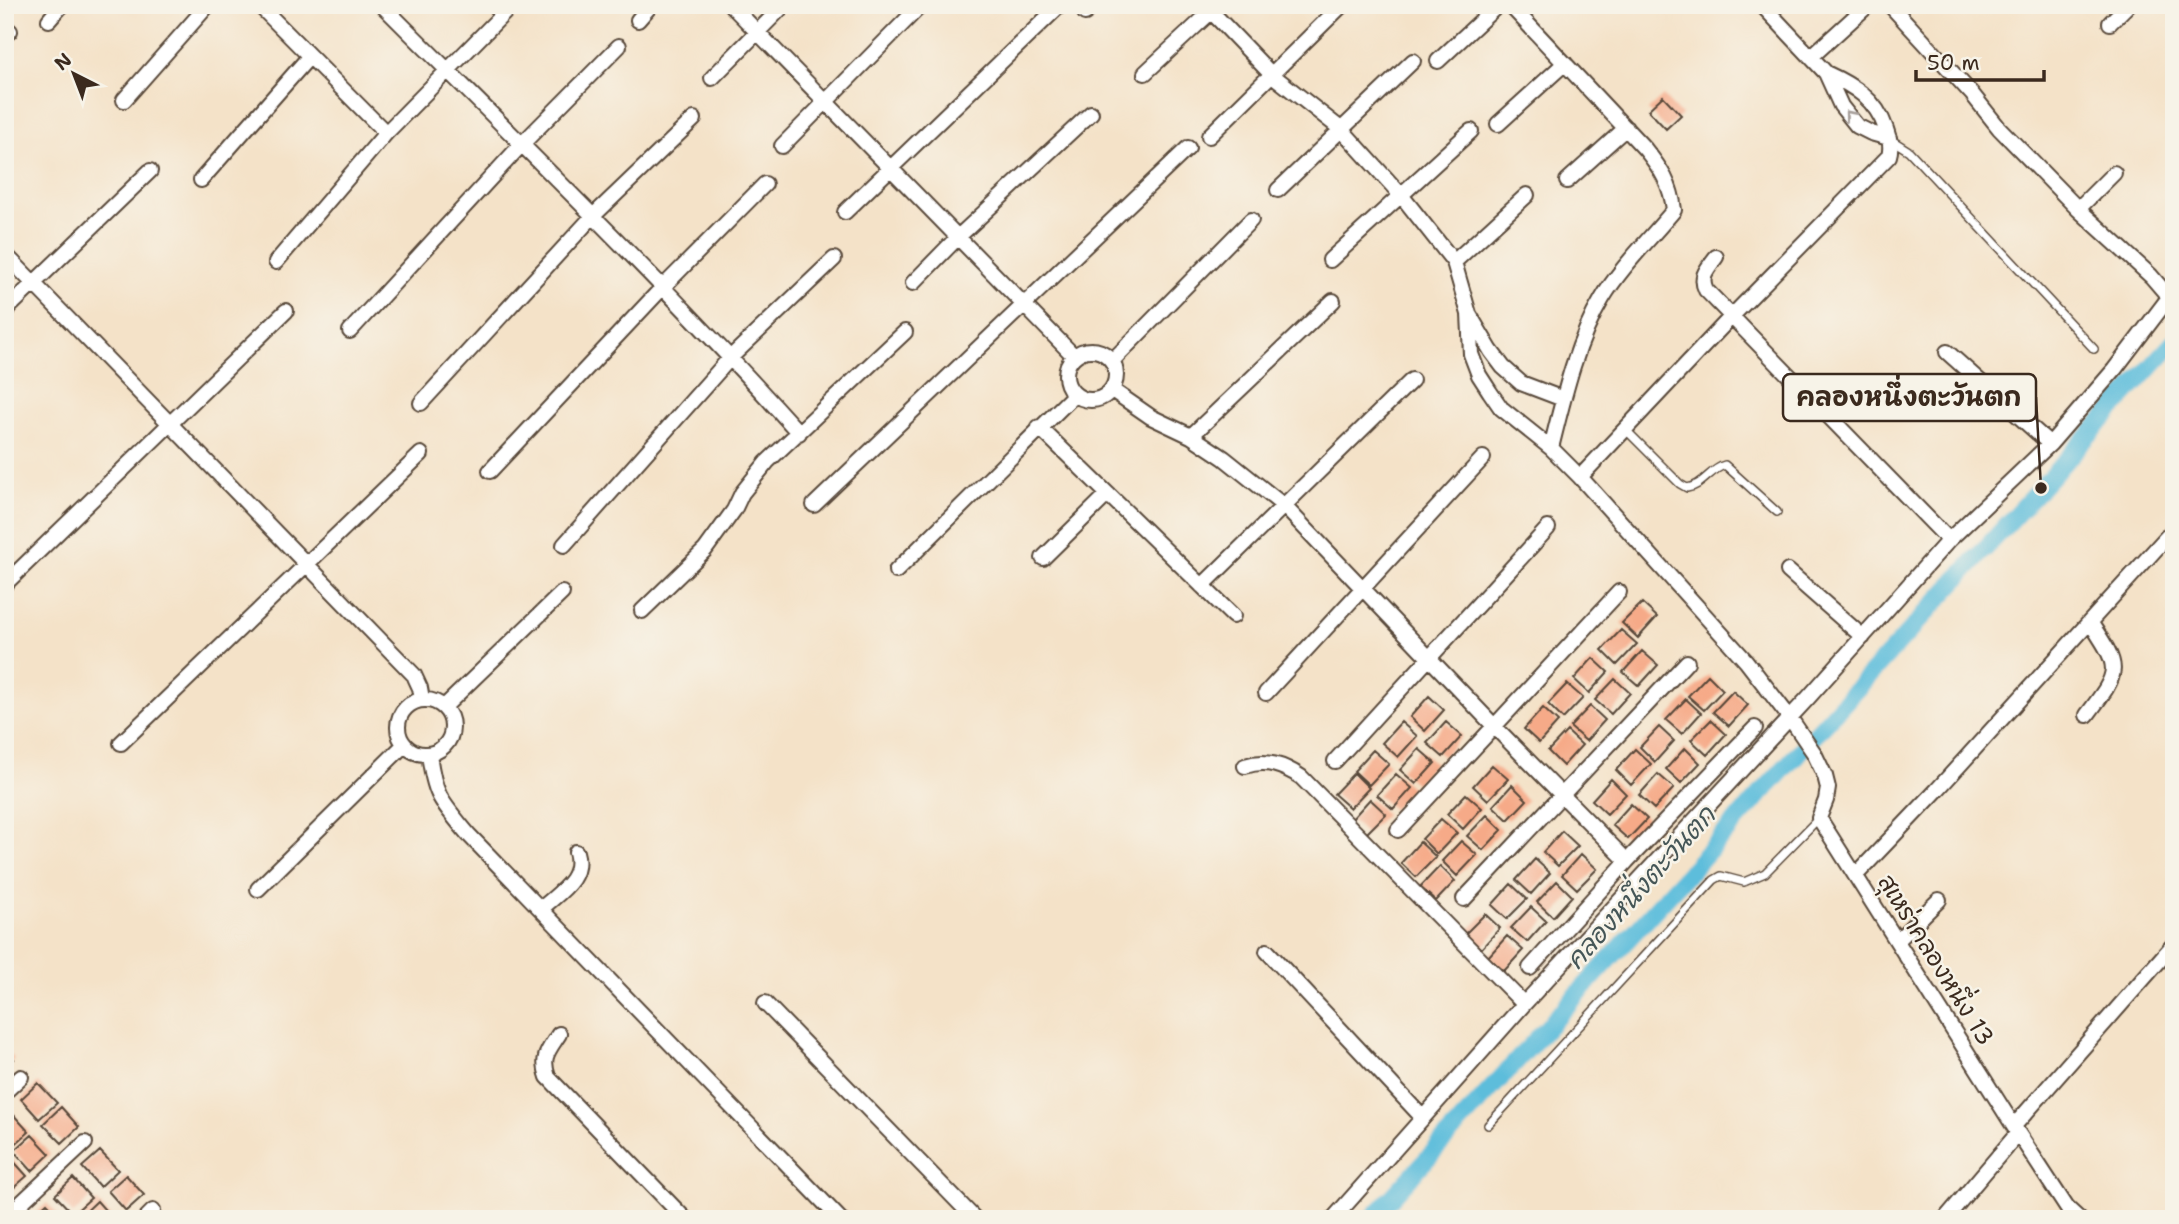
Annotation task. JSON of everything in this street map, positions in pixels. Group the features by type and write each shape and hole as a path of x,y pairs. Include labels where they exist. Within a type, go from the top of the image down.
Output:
{"street":[{"path":"50,20 62,5"},
{"path":"124,100 208,5"},
{"path":"259,5 386,133"},
{"path":"382,5 663,287 799,433"},
{"path":"276,262 386,133 512,5"},
{"path":"638,20 651,5"},
{"path":"731,5 1074,356"},
{"path":"712,78 784,5"},
{"path":"782,146 921,5"},
{"path":"1209,136 1342,5"},
{"path":"1438,61 1498,5"},
{"path":"1510,5 1663,171 1672,191 1674,210 1603,297 1591,320 1563,399 1551,448"},
{"path":"1762,5 1826,73 1841,106 1857,126 1889,138"},
{"path":"1812,56 1868,5"},
{"path":"1333,1219 1524,1004 1792,721 1949,540 2050,444 2113,370 2172,294 2078,209 1999,128 1972,94 1889,5"},
{"path":"2110,23 2128,5"},
{"path":"845,212 1058,7"},
{"path":"1145,73 1211,7 1271,75 1342,130 1401,195 1454,262 1469,314 1471,354 1479,375 1501,408 1551,448 1580,477 1753,670 1814,753 1825,776 1828,788 1819,818"},
{"path":"350,331 521,145 619,46"},
{"path":"201,180 309,57"},
{"path":"1278,190 1413,61"},
{"path":"1498,124 1565,63"},
{"path":"1580,477 1731,316 1889,156 1889,138 1882,117 1871,101 1853,86 1826,73"},
{"path":"914,284 958,237 1091,113"},
{"path":"421,403 593,216 694,119"},
{"path":"1567,181 1626,128"},
{"path":"1330,260 1471,131"},
{"path":"814,505 1188,148"},
{"path":"5,311 150,171"},
{"path":"2078,209 2115,173"},
{"path":"490,471 663,287 765,184"},
{"path":"1454,262 1527,195"},
{"path":"1112,361 1251,220"},
{"path":"5,254 414,675 421,688 422,699"},
{"path":"1716,257 1703,276 1706,290 1949,540"},
{"path":"564,545 731,357 834,259"},
{"path":"1191,436 1333,301"},
{"path":"5,584 286,311"},
{"path":"1469,314 1503,367 1521,383 1563,399"},
{"path":"642,611 705,550 754,477 905,332"},
{"path":"1094,350 1105,354 1112,361 1117,375 1112,390 1094,401 1074,394 1068,386 1066,376 1068,365 1074,356 1094,350"},
{"path":"1947,352 2050,444"},
{"path":"1202,586 1412,380"},
{"path":"1112,390 1151,417 1191,436 1224,457 1284,506 1494,726 1628,861"},
{"path":"896,571 1074,394"},
{"path":"1039,428 1233,616"},
{"path":"121,743 421,454"},
{"path":"1266,693 1483,458"},
{"path":"1043,558 1108,494"},
{"path":"1335,761 1548,528"},
{"path":"1856,875 1937,790 2174,528"},
{"path":"1788,571 1863,637"},
{"path":"1398,830 1619,592"},
{"path":"444,707 562,593"},
{"path":"2087,715 2110,685 2114,671 2113,659 2090,622"},
{"path":"1464,899 1687,662"},
{"path":"422,699 434,701 444,707 452,717 453,729 449,741 441,750 429,754 415,753 404,745 398,732 399,717 408,705 422,699"},
{"path":"1530,968 1755,728"},
{"path":"258,889 404,745"},
{"path":"429,754 433,785 438,798 468,834 840,1219"},
{"path":"1245,765 1271,762 1288,768 1301,777 1524,1004"},
{"name":"สุเหร่าคลองหนึ่ง 13","path":"1819,818 2016,1130 2067,1208 2079,1219"},
{"path":"541,909 572,881 578,868 576,852"},
{"path":"1897,942 1938,900"},
{"path":"1945,1219 2016,1130 2174,944"},
{"path":"1267,951 1423,1118"},
{"path":"765,1003 975,1219"},
{"path":"559,1034 545,1055 544,1065 548,1077 685,1219"},
{"path":"5,1092 21,1077"},
{"path":"5,1217 85,1143"}],"lane":[{"path":"1889,138 1909,150 2094,349"},
{"path":"1624,428 1687,488 1699,484 1717,468 1726,465 1777,512"},
{"path":"1488,1125 1714,880 1721,876 1744,882 1758,877 1819,818"}],"building":[{"path":"1663,96 1681,115 1666,129 1648,110"},
{"path":"1642,603 1657,617 1638,638 1622,623"},
{"path":"1621,630 1637,644 1617,665 1602,650"},
{"path":"1642,651 1658,665 1639,686 1623,672"},
{"path":"1593,658 1608,672 1589,693 1574,679"},
{"path":"1708,675 1723,690 1704,710 1688,696"},
{"path":"1615,679 1630,693 1611,714 1595,700"},
{"path":"1567,684 1583,698 1563,719 1548,704"},
{"path":"1733,691 1748,705 1729,726 1713,712"},
{"path":"1429,696 1444,710 1425,731 1410,717"},
{"path":"1686,699 1701,713 1682,734 1666,720"},
{"path":"1590,706 1605,720 1586,741 1570,727"},
{"path":"1543,708 1558,722 1539,743 1524,729"},
{"path":"1711,720 1726,734 1707,755 1691,740"},
{"path":"1401,722 1417,736 1398,757 1382,743"},
{"path":"1446,722 1462,736 1443,757 1427,743"},
{"path":"1659,727 1674,741 1655,762 1640,747"},
{"path":"1567,731 1582,745 1563,766 1548,751"},
{"path":"1685,748 1700,763 1681,783 1666,769"},
{"path":"1419,749 1435,763 1416,784 1400,770"},
{"path":"1635,749 1651,764 1631,785 1616,770"},
{"path":"1373,750 1389,764 1369,785 1354,771"},
{"path":"1492,765 1508,779 1488,800 1473,786"},
{"path":"1354,773 1369,788 1350,808 1334,794"},
{"path":"1396,774 1412,788 1393,809 1377,795"},
{"path":"1658,774 1674,788 1654,809 1639,795"},
{"path":"1611,779 1626,794 1607,814 1592,800"},
{"path":"1512,785 1527,800 1508,820 1493,806"},
{"path":"1466,794 1482,808 1463,829 1447,814"},
{"path":"1370,799 1386,814 1366,834 1351,820"},
{"path":"1631,804 1647,819 1628,839 1612,825"},
{"path":"1487,815 1502,830 1483,850 1467,836"},
{"path":"1441,819 1457,833 1437,854 1422,839"},
{"path":"1562,831 1578,846 1558,866 1543,852"},
{"path":"1461,841 1477,855 1457,876 1442,861"},
{"path":"1420,842 1436,857 1416,877 1401,863"},
{"path":"1581,854 1597,869 1577,889 1562,875"},
{"path":"1535,859 1550,873 1531,894 1516,880"},
{"path":"1440,866 1455,881 1436,901 1420,887"},
{"path":"1557,881 1572,896 1553,917 1537,902"},
{"path":"1511,884 1527,899 1507,919 1492,905"},
{"path":"1531,907 1546,921 1527,942 1511,928"},
{"path":"1485,914 1500,928 1481,949 1465,934"},
{"path":"1507,936 1523,950 1504,971 1488,957"},
{"path":"5,1049 14,1059 5,1066"},
{"path":"38,1083 57,1103 39,1119 21,1099"},
{"path":"61,1107 79,1127 62,1143 43,1124"},
{"path":"11,1112 29,1132 11,1148 5,1142 5,1117"},
{"path":"32,1135 50,1154 32,1171 14,1151"},
{"path":"100,1151 118,1170 100,1187 82,1167"},
{"path":"9,1156 27,1176 9,1192 5,1188 5,1159"},
{"path":"126,1175 144,1195 126,1211 108,1191"},
{"path":"73,1178 91,1198 73,1214 55,1195"},
{"path":"97,1201 113,1219 78,1219"},
{"path":"47,1203 62,1219 29,1219"}],"waterway":[{"name":"คลองหนึ่งตะวันตก","path":"1372,1219 2174,342"}],"place":[{"name":"คลองหนึ่งตะวันตก","path":"2041,488"}]}
